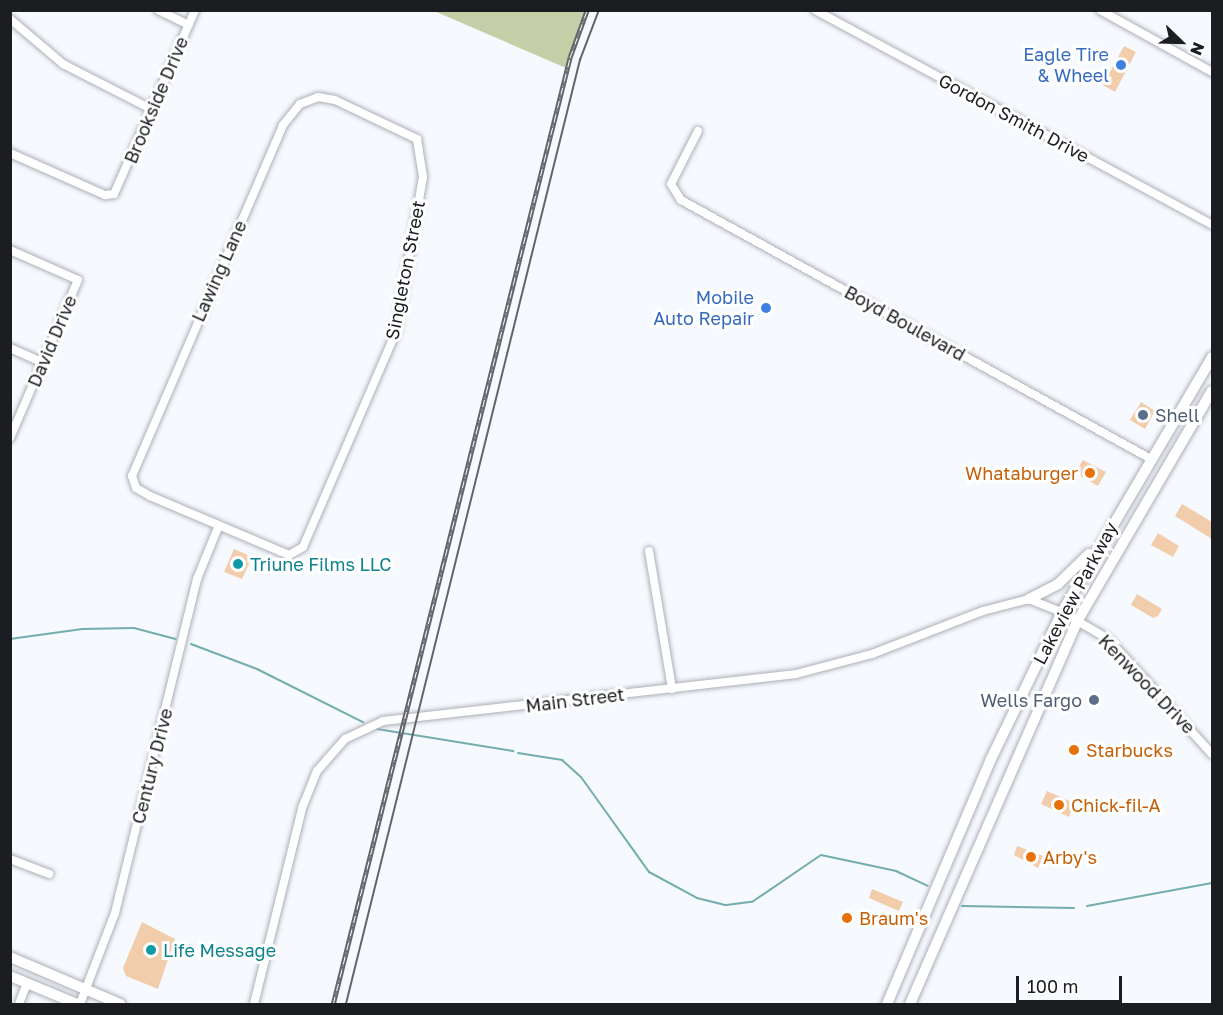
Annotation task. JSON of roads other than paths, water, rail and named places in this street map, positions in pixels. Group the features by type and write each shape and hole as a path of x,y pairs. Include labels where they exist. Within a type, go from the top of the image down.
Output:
{"main road":[{"name":"Lakeview Parkway","path":"887,1005 968,813 1062,612 1098,545 1151,459 1209,372 1212,357"},
{"name":"Lakeview Parkway","path":"909,1005 1078,620 1212,391"},
{"path":"1151,459 1170,460"},
{"path":"1151,459 1164,471"},
{"path":"1029,599 1058,584 1098,545"},
{"path":"968,813 988,821"},
{"path":"10,957 120,1005"},
{"path":"900,975 918,984"},
{"path":"10,976 79,1005"}],"street":[{"path":"158,10 189,25"},
{"name":"Brookside Drive","path":"10,153 105,195 117,190 195,10"},
{"name":"Gordon Smith Drive","path":"815,10 1212,225"},
{"path":"1100,10 1212,72"},
{"path":"10,19 63,64 153,110"},
{"name":"Lawing Lane","path":"219,525 140,490 132,476 283,125 300,104 318,97 335,100"},
{"name":"Singleton Street","path":"219,525 289,555 303,547 396,332 423,177 417,139 335,100"},
{"name":"Boyd Boulevard","path":"698,131 673,178 671,190 681,200 1151,459"},
{"name":"David Drive","path":"10,250 76,277 10,438"},
{"path":"10,348 42,362"},
{"name":"Century Drive","path":"79,1005 87,990 115,913 197,579 219,525"},
{"path":"649,551 672,689"},
{"path":"1029,599 1078,620"},
{"name":"Main Street","path":"254,1005 302,808 317,771 345,739 383,721 773,678 834,666 983,611 1029,599"},
{"name":"Kenwood Drive","path":"1078,620 1108,639 1212,754"},
{"path":"10,859 49,874"},
{"path":"19,1005 27,983"}],"waterway":[{"path":"10,639 82,629 134,628 176,639"},
{"path":"191,644 257,669 363,722"},
{"path":"377,729 513,751"},
{"path":"518,753 562,760 581,777 649,872 697,898 726,905 752,902 821,855 896,871 928,886"},
{"path":"1087,906 1212,883"},
{"path":"962,906 1074,908"}],"tram line":[{"path":"346,1004 580,60 599,10"}],"railway":[{"path":"333,1004 570,57 587,10"}],"place":[{"name":"Eagle Tire & Wheel","path":"1121,65"},
{"name":"Mobile Auto Repair","path":"766,308"},
{"name":"Shell","path":"1143,415"},
{"name":"Whataburger","path":"1090,473"},
{"name":"Triune Films LLC","path":"238,564"},
{"name":"Wells Fargo","path":"1094,700"},
{"name":"Starbucks","path":"1074,750"},
{"name":"Chick-fil-A","path":"1059,805"},
{"name":"Arby's","path":"1031,857"},
{"name":"Braum's","path":"847,918"},
{"name":"Life Message","path":"151,950"}]}
